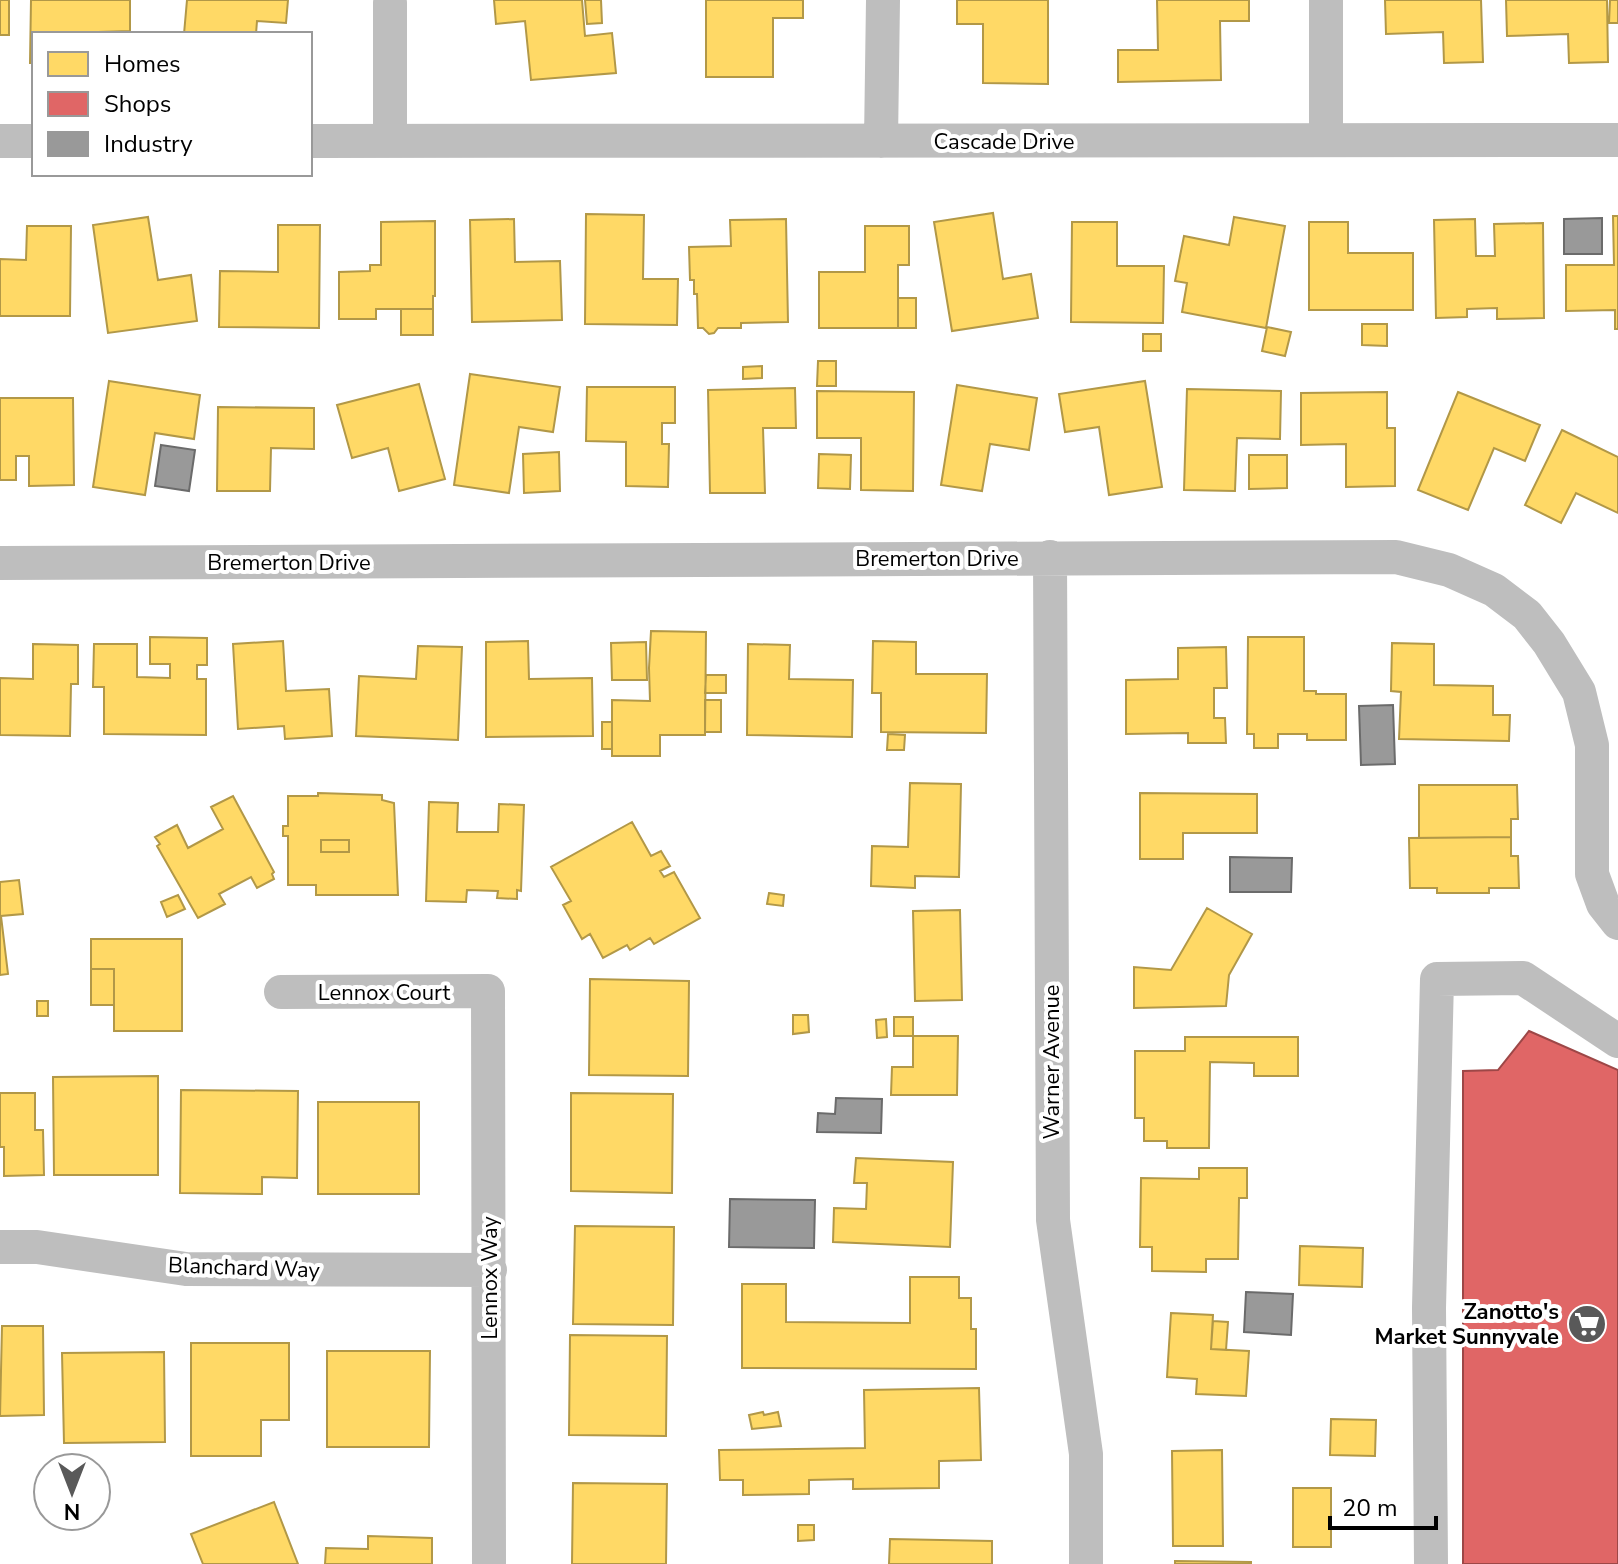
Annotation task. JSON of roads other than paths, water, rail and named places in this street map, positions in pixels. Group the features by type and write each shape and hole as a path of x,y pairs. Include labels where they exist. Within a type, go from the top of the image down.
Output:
{"street":[{"path":"881,141 883,0"},
{"path":"1326,0 1326,140"},
{"path":"390,3 390,141"},
{"name":"Cascade Drive","path":"312,141 1618,140"},
{"path":"0,141 32,141"},
{"name":"Warner Avenue","path":"1050,557 1053,1220 1086,1454 1086,1564"},
{"name":"Bremerton Drive","path":"0,563 1396,557 1449,570 1494,590 1527,615 1549,643 1579,692 1592,745 1592,874 1603,904 1618,923"},
{"path":"1431,1564 1429,1308 1437,979 1523,978 1618,1041"},
{"name":"Lennox Court","path":"281,992 488,991"},
{"name":"Lennox Way","path":"488,991 489,1564"},
{"name":"Blanchard Way","path":"0,1247 37,1247 186,1269 490,1270"}],"place":[{"name":"Zanotto's Market Sunnyvale","path":"1587,1324"}]}
